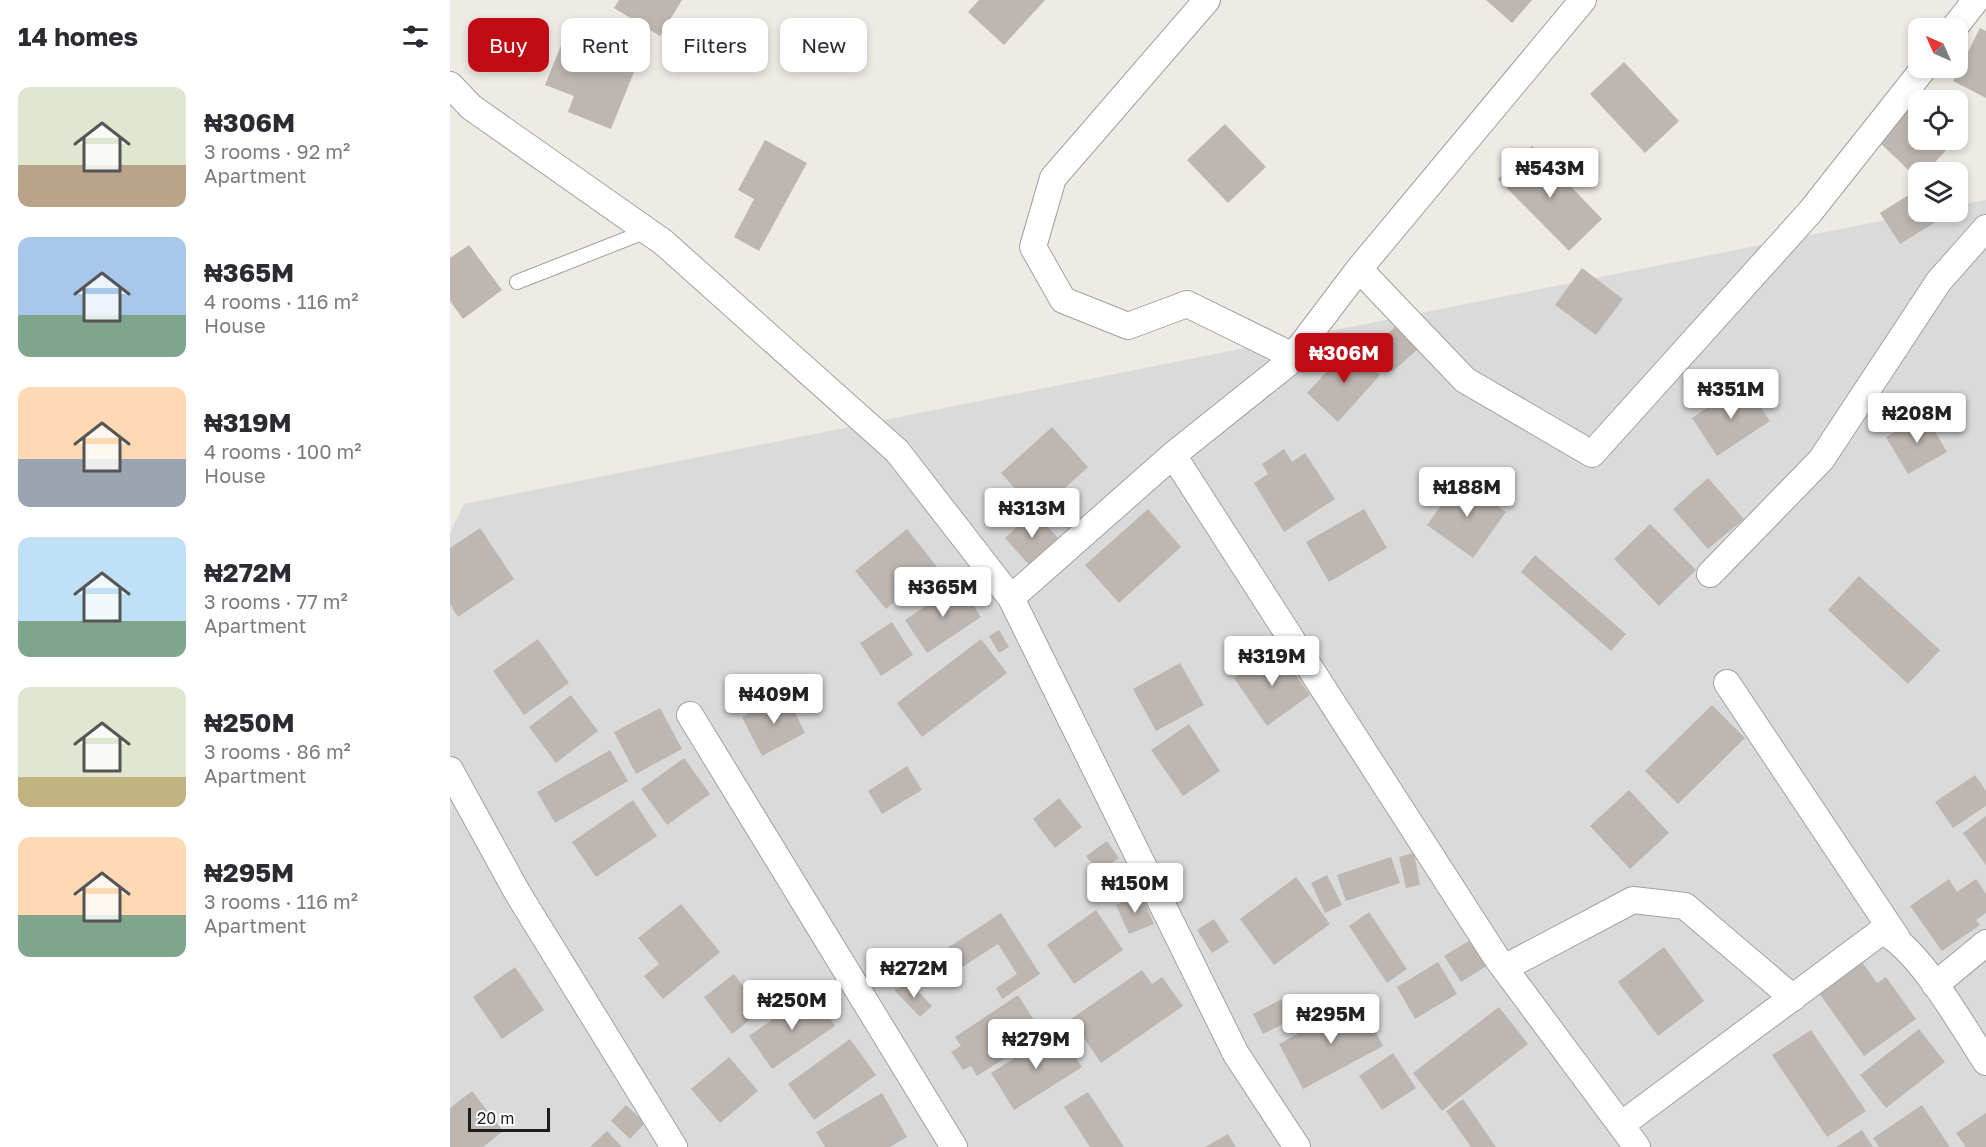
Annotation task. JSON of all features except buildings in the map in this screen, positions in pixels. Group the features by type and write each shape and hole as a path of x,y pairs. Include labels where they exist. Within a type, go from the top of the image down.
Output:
{"street":[{"path":"1207,0 1053,178 1033,247 1064,300 1128,326 1187,304 1293,356"},
{"path":"1011,598 1173,455 1287,364 1359,269 1583,0"},
{"path":"1962,18 1976,0"},
{"path":"1359,269 1465,380 1592,454 1810,212 1916,78"},
{"path":"450,85 471,106 647,231 897,451 1011,598 1236,1054 1297,1147"},
{"path":"1710,574 1821,460 1939,281 1986,228"},
{"path":"1173,455 1504,968 1637,1147"},
{"path":"1727,683 1897,938 1935,985 1986,1062"},
{"path":"690,715 954,1147"},
{"path":"450,770 517,892 674,1147"},
{"path":"1504,968 1633,900 1654,902 1685,906 1793,998"},
{"path":"1621,1125 1882,931 1897,938"},
{"path":"1935,985 1986,943"}],"lane":[{"path":"517,282 647,231"}],"shaded area":[{"path":"1986,200 1986,1147 450,1147 450,533 464,504 1908,216 1908,222 1968,222 1968,203"}]}
